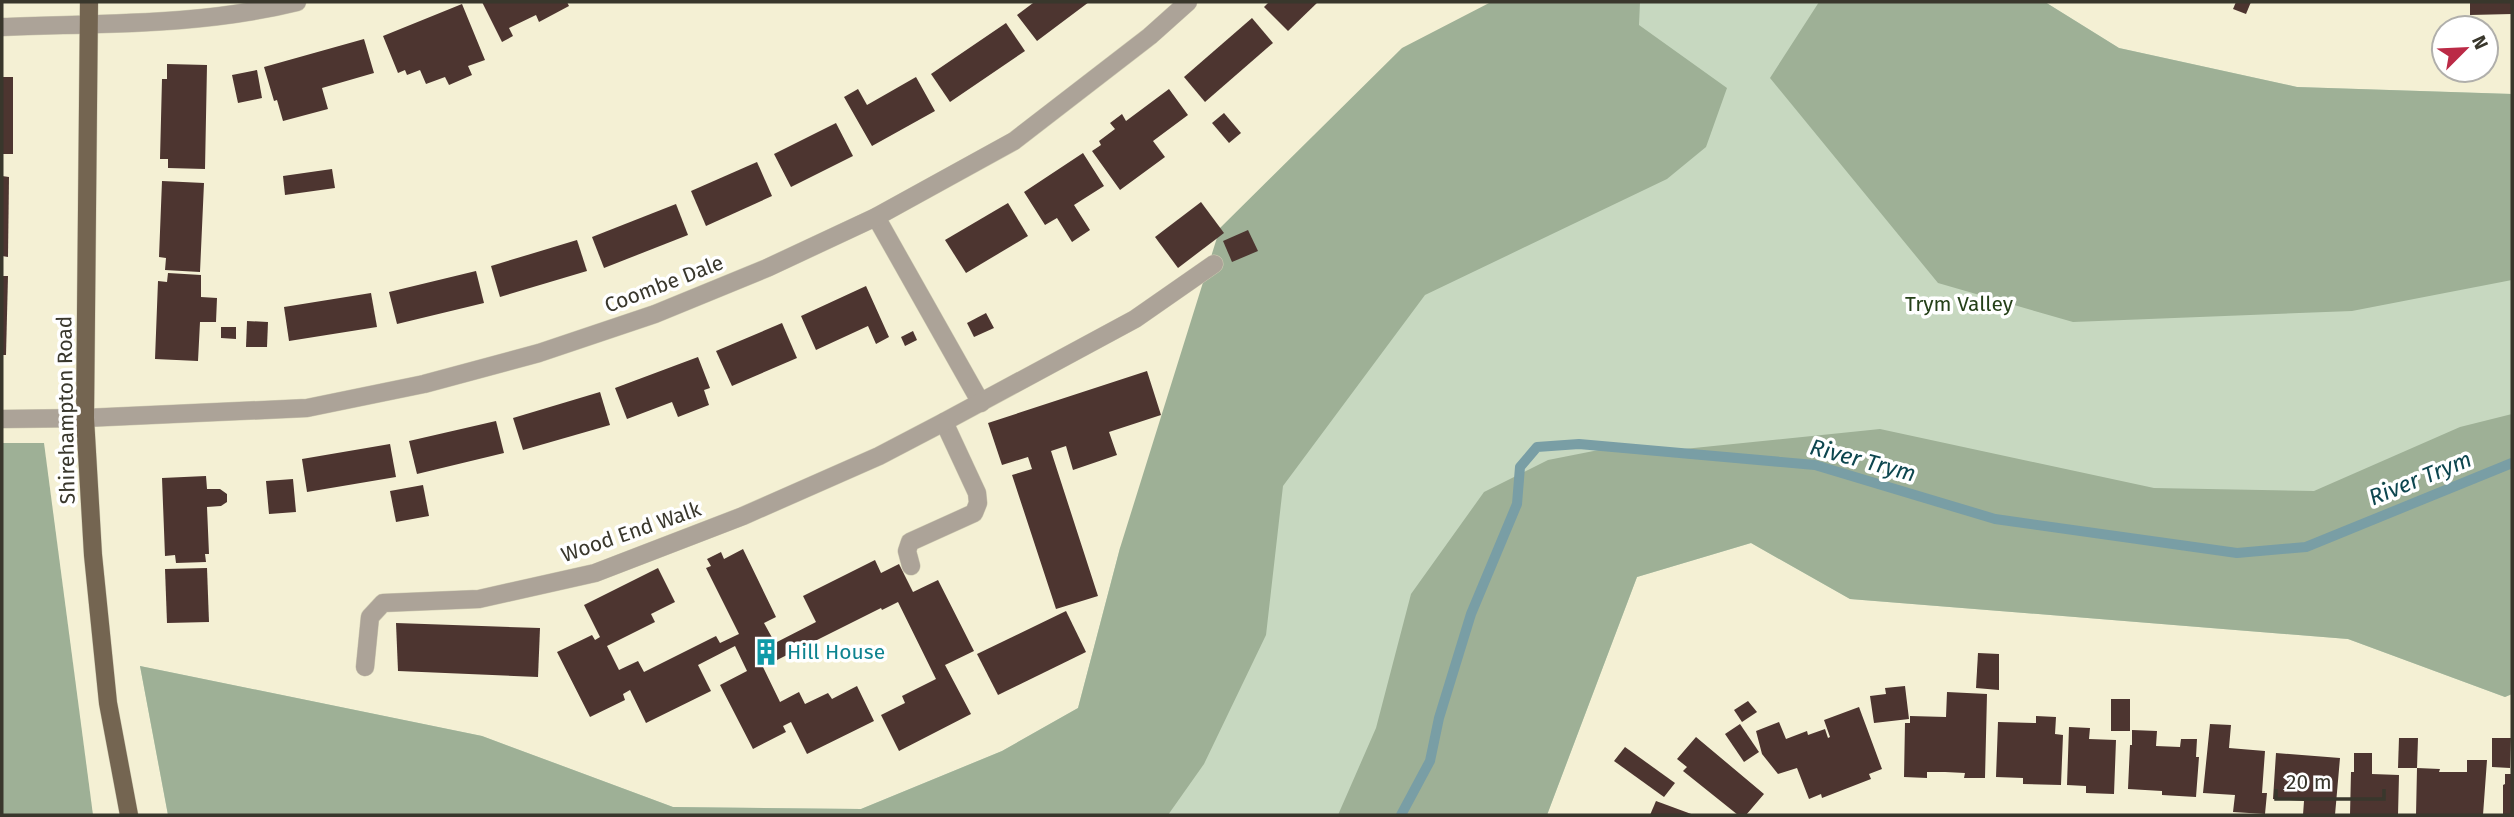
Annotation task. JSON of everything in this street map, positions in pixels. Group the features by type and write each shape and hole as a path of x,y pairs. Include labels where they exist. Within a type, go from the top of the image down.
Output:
{"main road":[{"name":"Shirehampton Road","path":"89,2 85,418 93,555 108,704 129,815"}],"street":[{"path":"2,27 178,22 269,9 297,2"},
{"name":"Coombe Dale","path":"2,419 307,408 424,384 539,353 655,314 767,268 876,217 1014,141 1150,36 1188,2"},
{"path":"876,217 981,402"},
{"name":"Wood End Walk","path":"365,667 370,617 383,603 478,599 595,573 743,516 879,456 944,422 1135,319 1214,264"},
{"path":"911,566 907,551 911,542 974,513 978,503 944,422"}],"green space":[{"name":"Trym Valley","path":"1491,2 2045,2 2119,48 2297,87 2512,94 2512,694 2505,697 2348,639 1850,599 1751,543 1637,577 1547,815 168,815 140,666 482,736 673,807 861,809 1002,751 1078,708 1120,548"},
{"path":"1491,2 1640,2 1639,25 1727,88 1706,147 1667,179 1425,295 1283,486 1266,635 1204,764 1168,815 168,815 140,666 482,736 673,807 861,809 1002,751 1078,708 1120,548 1220,228 1402,48"},
{"path":"1819,2 2045,2 2119,48 2297,87 2512,94 2512,280 2352,311 2073,322 1938,283 1770,78"},
{"path":"2512,414 2512,694 2505,697 2348,639 1850,599 1751,543 1637,577 1547,815 1338,815 1376,728 1411,594 1484,492 1548,460 1619,446 1684,449 1880,429 2154,488 2314,491 2460,427"},
{"path":"2,443 44,443 93,815 2,815"}],"building":[{"path":"482,2 567,2 569,6 539,22 536,15 509,28 513,36 502,42"},
{"path":"1032,2 1089,2 1037,41 1017,15"},
{"path":"1269,2 1318,2 1288,31 1264,7"},
{"path":"2236,2 2251,2 2246,14 2233,9"},
{"path":"2470,2 2512,2 2512,14 2470,14"},
{"path":"462,4 485,60 468,66 472,75 449,85 445,77 426,84 420,70 407,75 405,70 398,73 383,36"},
{"path":"1252,18 1273,43 1205,102 1184,77"},
{"path":"1006,23 1025,51 950,102 931,74"},
{"path":"364,39 374,73 322,88 328,109 283,121 264,67"},
{"path":"167,64 207,65 205,169 168,168 168,159 160,159 162,79 167,79"},
{"path":"257,70 262,98 238,103 232,75"},
{"path":"2,77 13,77 13,154 2,154"},
{"path":"916,77 935,111 872,146 844,97 858,89 867,105"},
{"path":"1169,89 1188,115 1153,141 1165,157 1120,190 1092,151 1101,145 1099,141 1115,129 1110,123 1122,114 1126,121"},
{"path":"1224,113 1241,133 1229,143 1212,123"},
{"path":"836,123 853,156 791,187 774,154"},
{"path":"1083,153 1104,186 1074,205 1090,230 1072,242 1057,218 1045,225 1024,192"},
{"path":"757,162 772,196 706,226 691,191"},
{"path":"332,169 335,188 285,195 283,176"},
{"path":"2,176 9,177 8,257 2,256"},
{"path":"162,181 204,183 200,272 165,270 166,258 159,257"},
{"path":"1201,202 1224,233 1178,268 1155,237"},
{"path":"1008,203 1028,236 966,273 945,240"},
{"path":"676,204 688,235 604,268 592,237"},
{"path":"1248,230 1258,251 1232,262 1223,241"},
{"path":"577,240 587,271 500,297 491,266"},
{"path":"476,271 484,303 397,324 389,292"},
{"path":"168,273 201,275 201,297 217,298 216,322 200,322 198,361 155,359 158,281 167,282"},
{"path":"2,276 8,276 6,355 2,355"},
{"path":"866,286 889,337 876,344 868,326 816,350 801,316"},
{"path":"371,293 377,327 289,341 284,307"},
{"path":"986,313 994,328 974,337 967,323"},
{"path":"247,321 268,322 267,347 246,347"},
{"path":"782,323 797,358 732,386 716,351"},
{"path":"221,327 236,327 236,339 221,338"},
{"path":"913,331 917,340 905,346 901,337"},
{"path":"698,357 710,388 704,390 709,405 678,417 672,402 627,419 615,388"},
{"path":"1147,371 1161,415 1109,432 1117,455 1073,470 1066,446 1051,451 1098,596 1056,609 1012,475 1032,469 1028,457 1002,465 988,423"},
{"path":"600,392 610,425 523,450 513,418"},
{"path":"496,421 504,453 417,474 409,441"},
{"path":"390,444 396,477 307,492 302,459"},
{"path":"206,476 207,489 220,489 227,494 227,502 221,506 207,507 209,554 205,554 206,562 176,563 175,555 165,556 162,478"},
{"path":"293,479 296,512 269,514 266,481"},
{"path":"423,485 429,516 396,522 390,491"},
{"name":"Hill House","path":"743,549 776,617 764,623 775,643 816,622 803,596 875,560 881,573 899,564 913,592 938,580 974,651 945,665 971,714 899,751 881,715 905,703 902,696 936,679 898,602 763,667 780,702 799,692 805,704 828,693 832,699 857,686 874,721 807,754 791,722 783,726 786,732 753,749 720,685 747,671 735,646 698,665 711,691 646,723 630,690 623,694 625,700 590,717 557,652 592,635 595,640 600,637 584,605 658,568 675,602 651,614 655,622 607,646 619,670 638,661 644,672 716,636 720,643 739,634 706,568 711,566 707,559 721,552 724,559"},
{"path":"207,568 209,622 167,623 165,569"},
{"path":"1066,611 1086,652 998,695 977,654"},
{"path":"396,623 540,628 538,677 398,671"},
{"path":"1978,653 1999,654 1999,690 1976,688"},
{"path":"1905,686 1909,719 1874,723 1870,696 1886,694 1885,688"},
{"path":"1947,692 1987,694 1985,778 1964,778 1965,773 1945,772 1927,772 1927,778 1904,777 1905,723 1910,723 1910,716 1946,717"},
{"path":"2111,699 2130,699 2130,731 2111,731"},
{"path":"1748,701 1757,712 1742,722 1734,710"},
{"path":"1859,707 1882,769 1869,774 1871,779 1822,798 1821,794 1809,799 1797,768 1778,774 1762,754 1756,731 1779,722 1786,739 1807,731 1808,735 1825,729 1828,738 1830,737 1824,720"},
{"path":"2036,716 2056,717 2055,734 2063,735 2061,785 2023,784 2023,778 1996,777 1998,722 2036,723"},
{"path":"1740,724 1759,752 1744,762 1725,734"},
{"path":"2210,724 2231,725 2229,748 2265,751 2262,793 2267,793 2265,814 2233,812 2235,795 2203,793"},
{"path":"2069,727 2090,728 2089,739 2116,740 2114,794 2086,793 2086,786 2067,785"},
{"path":"2132,730 2157,731 2156,746 2180,747 2181,739 2197,739 2196,757 2199,757 2196,797 2128,789"},
{"path":"1696,737 1764,794 1746,815 1738,815 1683,771 1687,767 1677,759"},
{"path":"2399,738 2418,738 2417,768 2398,768"},
{"path":"2492,738 2511,738 2510,768 2492,767"},
{"path":"1625,747 1675,783 1664,797 1614,761"},
{"path":"2276,753 2340,758 2335,815 2303,815 2304,801 2273,799"},
{"path":"2354,753 2372,753 2372,774 2399,775 2398,815 2350,815"},
{"path":"2467,760 2487,760 2483,815 2416,815 2417,768 2440,769 2439,772 2467,772"},
{"path":"2505,774 2512,774 2512,815 2503,815"},
{"path":"1656,801 1694,815 1650,815"}],"waterway":[{"name":"River Trym","path":"1401,815 1430,761 1439,718 1471,614 1517,504 1520,467 1537,447 1579,444 1815,465 1995,519 2237,553 2306,547 2512,463"}],"place":[{"name":"Hill House","path":"766,652"}]}
